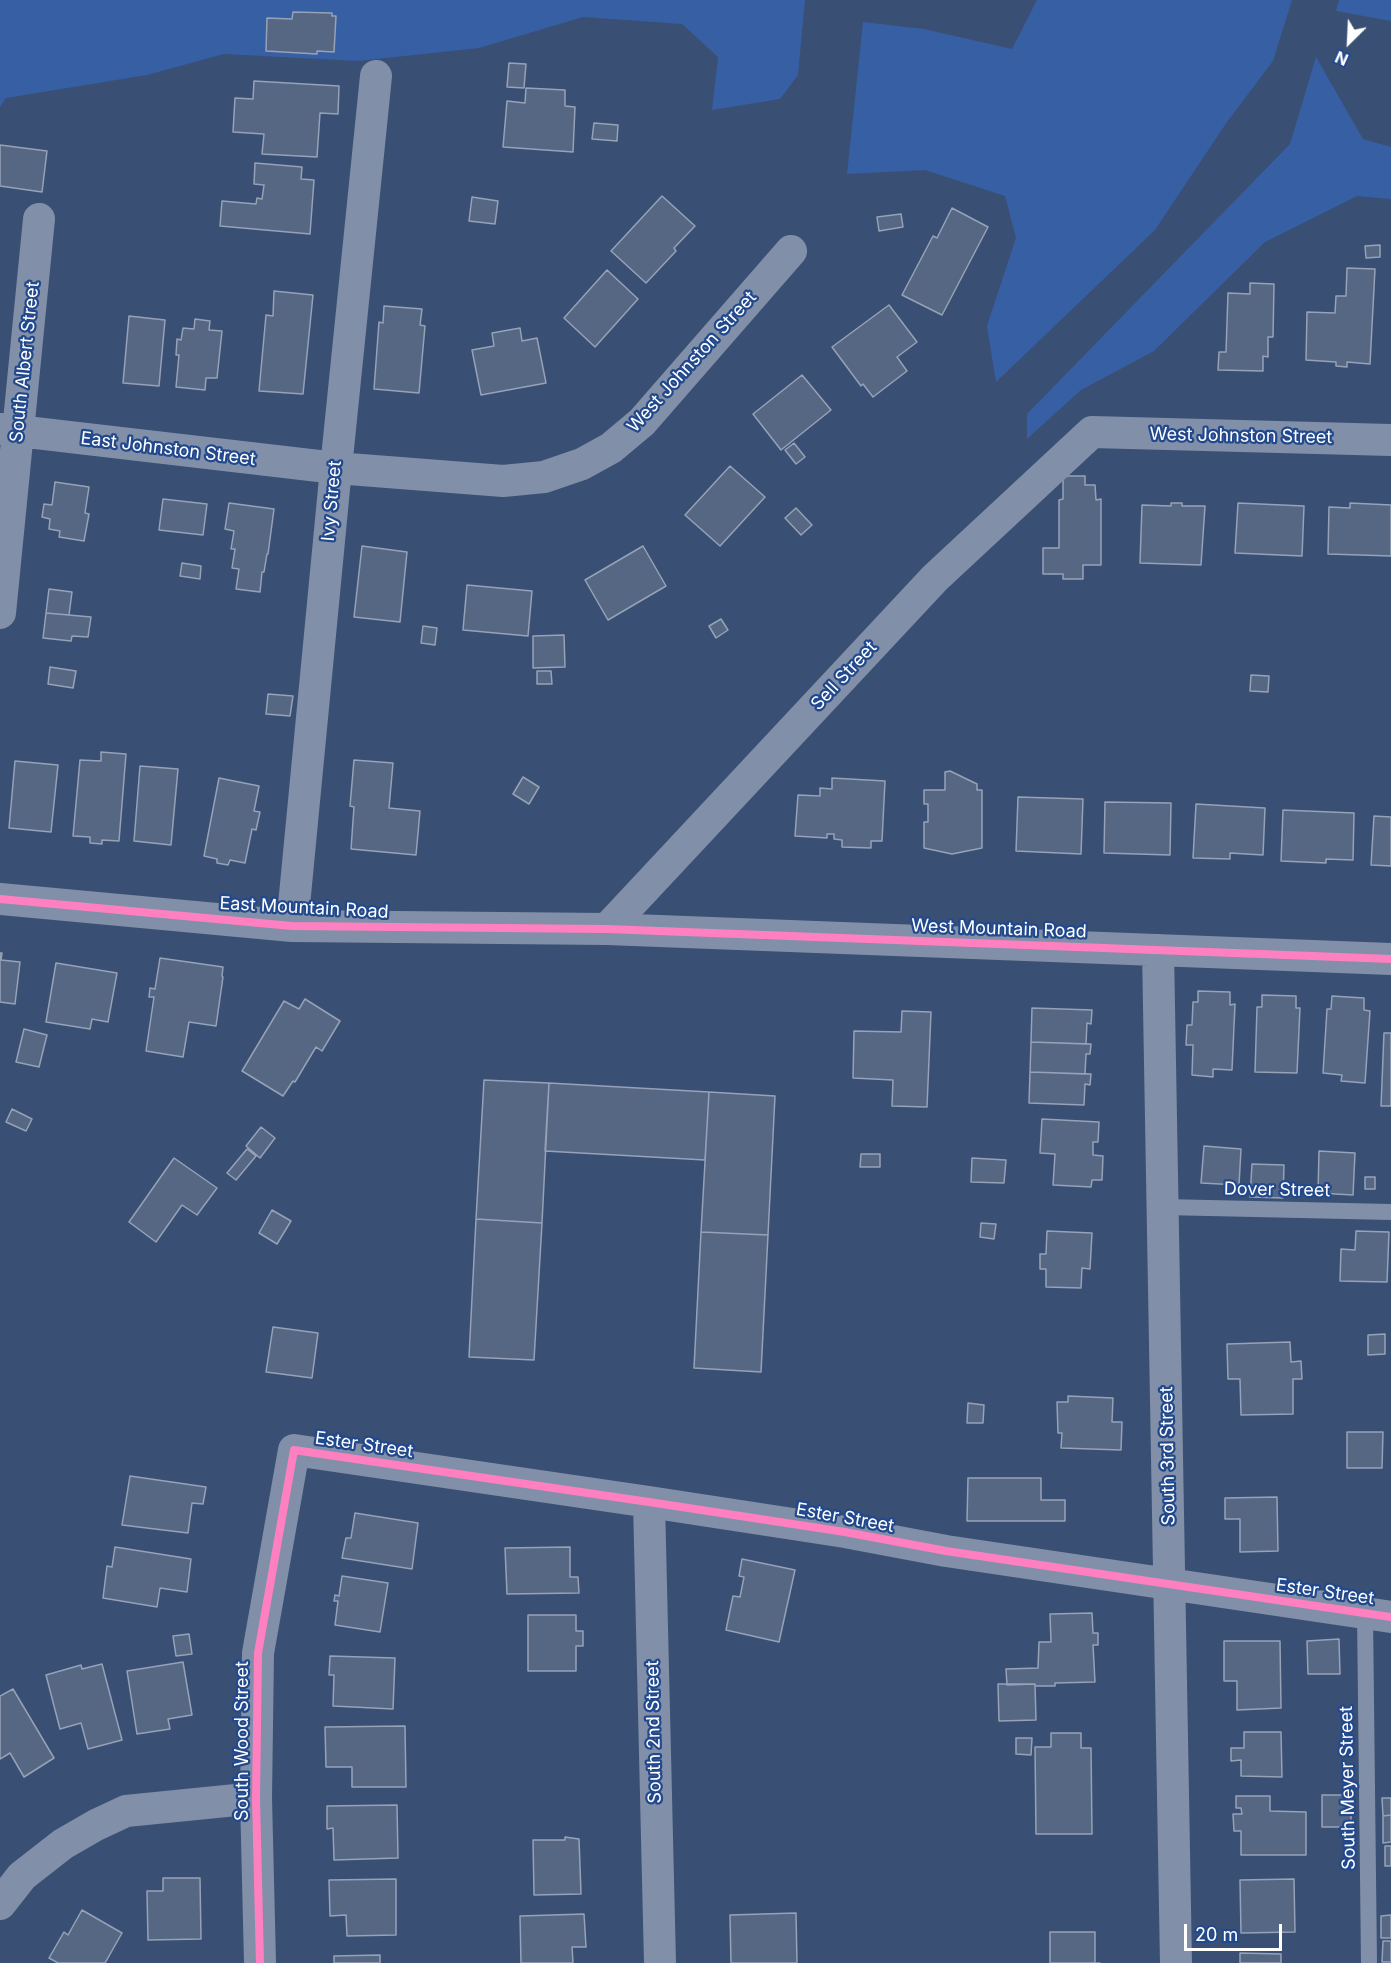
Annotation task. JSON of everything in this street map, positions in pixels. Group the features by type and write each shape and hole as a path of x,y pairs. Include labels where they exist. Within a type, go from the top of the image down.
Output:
{"street":[{"name":"Ivy Street","path":"292,926 376,76"},
{"name":"South Albert Street","path":"0,613 9,431 39,219"},
{"name":"West Johnston Street","path":"336,468 503,481 544,477 582,464 611,448 642,422 791,251"},
{"name":"East Johnston Street","path":"9,431 336,468"},
{"name":"West Johnston Street","path":"1092,432 1391,440"},
{"name":"Sell Street","path":"607,929 935,578 1092,432"},
{"name":"East Mountain Road","path":"0,899 292,926 607,929"},
{"name":"West Mountain Road","path":"607,929 1391,959"},
{"name":"South 3rd Street","path":"1158,950 1176,1963"},
{"name":"Ester Street","path":"294,1450 649,1502 946,1551 1378,1615"},
{"name":"South Wood Street","path":"260,1963 256,1798 258,1653 294,1450"},
{"name":"South 2nd Street","path":"649,1502 660,1963"},
{"path":"0,1904 22,1876 63,1844 126,1810 256,1798"}],"lane":[{"name":"Dover Street","path":"1163,1207 1391,1212"},
{"name":"South Meyer Street","path":"1369,1963 1378,1615"}],"shaded area":[{"path":"0,0 805,0 798,75 780,99 712,110 718,57 682,24 583,17 479,48 358,61 224,54 147,75 6,98 0,107"},
{"path":"1037,0 1292,0 1273,61 1227,122 1155,230 996,382 987,326 1016,238 1005,196 925,170 847,174 863,22 924,29 1012,49"},
{"path":"1339,0 1391,0 1391,21 1336,11"},
{"path":"1316,57 1363,139 1391,147 1391,199 1357,196 1265,242 1154,351 1081,390 1027,439 1027,414 1290,144"}],"building":[{"path":"293,12 332,13 332,16 336,16 334,52 317,51 317,54 266,51 267,18 292,19"},
{"path":"509,63 526,64 524,88 507,87"},
{"path":"254,81 339,86 338,114 320,113 317,157 262,154 264,134 233,132 235,98 253,99"},
{"path":"526,88 565,90 565,106 575,107 573,152 503,147 507,101 525,103"},
{"path":"594,123 618,125 617,141 592,139"},
{"path":"0,145 47,151 42,192 0,186"},
{"path":"255,163 302,167 301,179 314,180 310,234 220,226 222,201 256,204 257,198 262,199 264,185 254,184"},
{"path":"662,196 695,226 674,248 676,251 646,283 611,251"},
{"path":"472,197 498,201 495,224 469,221"},
{"path":"952,208 988,227 942,315 902,295 933,236 937,238"},
{"path":"901,214 903,227 879,231 877,217"},
{"path":"1380,245 1380,257 1366,258 1365,246"},
{"path":"1347,268 1375,269 1370,364 1347,362 1347,367 1336,366 1336,362 1306,360 1307,312 1335,313 1336,296 1346,296"},
{"path":"607,270 638,299 595,347 564,318"},
{"path":"1250,283 1274,284 1273,337 1268,337 1268,357 1263,356 1263,371 1218,370 1219,352 1226,352 1228,293 1250,294"},
{"path":"274,291 313,295 303,394 259,391 266,315 273,316"},
{"path":"889,305 917,342 897,357 907,371 873,397 863,384 861,386 832,347"},
{"path":"384,306 422,309 420,325 425,326 419,393 374,389 379,322 383,323"},
{"path":"129,316 165,320 159,386 123,383"},
{"path":"195,319 210,321 209,330 222,331 217,378 206,378 205,390 176,387 179,355 176,355 177,339 181,340 183,328 194,329"},
{"path":"520,328 522,341 537,338 546,383 481,395 472,350 494,346 492,333"},
{"path":"802,375 831,410 781,450 753,414"},
{"path":"794,443 805,457 796,464 785,450"},
{"path":"730,466 765,497 720,546 685,515"},
{"path":"1063,476 1085,476 1085,485 1095,485 1096,500 1101,499 1101,565 1083,565 1083,579 1063,579 1063,574 1043,574 1043,548 1059,548 1059,500 1063,499"},
{"path":"55,482 89,487 85,513 89,514 84,541 59,537 60,531 49,529 50,519 42,517 44,504 52,505"},
{"path":"163,499 207,504 203,535 159,530"},
{"path":"229,503 274,509 260,592 236,589 239,569 232,568 235,549 231,549 234,531 225,529"},
{"path":"1171,503 1182,503 1182,506 1205,506 1201,565 1140,563 1142,505 1171,506"},
{"path":"1238,503 1304,506 1302,556 1235,553"},
{"path":"1350,503 1391,505 1391,556 1328,554 1329,507 1350,508"},
{"path":"796,508 812,525 801,535 785,518"},
{"path":"362,546 407,552 400,622 354,617"},
{"path":"643,546 666,586 608,620 585,580"},
{"path":"182,563 201,566 200,579 180,576"},
{"path":"467,585 532,591 528,636 463,630"},
{"path":"49,589 72,592 69,615 46,613"},
{"path":"46,613 91,617 88,637 72,636 71,641 43,638"},
{"path":"721,619 728,630 716,638 709,626"},
{"path":"423,626 437,628 435,645 421,643"},
{"path":"564,635 565,667 533,668 533,636"},
{"path":"50,667 76,671 73,688 48,684"},
{"path":"537,671 551,671 552,684 537,684"},
{"path":"1251,675 1269,676 1268,692 1250,691"},
{"path":"268,694 293,696 290,716 266,714"},
{"path":"101,752 126,754 119,841 102,840 102,844 90,843 90,837 73,836 80,760 101,761"},
{"path":"354,760 393,763 389,808 420,811 416,855 351,849 354,807 350,806"},
{"path":"15,761 58,765 51,832 9,828"},
{"path":"140,766 178,769 171,845 134,841"},
{"path":"950,771 977,784 977,790 982,790 982,848 952,854 924,848 924,822 928,822 928,804 924,804 924,790 945,790 945,772"},
{"path":"523,777 539,787 529,804 513,794"},
{"path":"219,778 259,786 254,811 260,812 256,830 252,829 245,863 230,860 228,865 217,863 217,859 204,856"},
{"path":"832,778 885,781 882,841 871,841 871,848 842,847 842,840 834,839 834,834 827,834 827,838 795,836 798,795 820,796 820,788 832,789"},
{"path":"1018,797 1083,799 1081,854 1016,851"},
{"path":"1105,802 1171,803 1170,855 1104,853"},
{"path":"1196,804 1265,808 1263,855 1230,853 1230,859 1193,858"},
{"path":"1283,810 1354,813 1353,860 1326,859 1326,863 1281,861"},
{"path":"1374,816 1391,817 1391,866 1371,865"},
{"path":"0,953 2,953 1,960 20,962 15,1004 0,1002"},
{"path":"160,958 223,967 216,1026 189,1022 183,1057 146,1051 154,997 149,997 150,988 155,989"},
{"path":"56,963 117,973 108,1022 92,1019 90,1029 46,1022"},
{"path":"1198,991 1230,992 1230,1005 1235,1004 1232,1070 1213,1069 1213,1077 1192,1075 1193,1045 1186,1045 1187,1025 1192,1025 1193,1002 1198,1002"},
{"path":"1262,995 1296,996 1296,1008 1300,1008 1297,1073 1255,1072 1257,1007 1262,1007"},
{"path":"1332,996 1364,998 1364,1010 1370,1011 1365,1083 1341,1081 1342,1075 1323,1073 1327,1009 1331,1009"},
{"path":"305,999 340,1021 322,1051 316,1047 295,1082 293,1081 283,1096 242,1071 284,1001 299,1009"},
{"path":"1032,1008 1092,1010 1091,1024 1087,1023 1086,1044 1031,1042"},
{"path":"902,1011 931,1012 927,1107 892,1106 893,1080 853,1078 854,1031 901,1032"},
{"path":"24,1029 47,1035 39,1067 16,1062"},
{"path":"1384,1033 1391,1033 1391,1106 1381,1106"},
{"path":"1031,1042 1091,1044 1090,1054 1086,1054 1085,1074 1030,1072"},
{"path":"1030,1072 1091,1074 1090,1085 1085,1084 1084,1105 1029,1103"},
{"path":"484,1080 549,1083 542,1223 476,1219"},
{"path":"549,1083 709,1092 705,1160 545,1151"},
{"path":"709,1092 775,1096 768,1235 701,1232"},
{"path":"12,1109 32,1119 26,1131 6,1122"},
{"path":"1042,1119 1099,1122 1098,1142 1093,1142 1093,1155 1103,1156 1102,1180 1092,1180 1091,1187 1053,1185 1055,1154 1040,1153"},
{"path":"261,1127 275,1138 260,1158 246,1146"},
{"path":"1204,1146 1241,1149 1239,1185 1201,1183"},
{"path":"247,1149 256,1156 236,1180 227,1173"},
{"path":"1319,1151 1355,1153 1353,1195 1318,1193"},
{"path":"861,1154 880,1154 880,1167 860,1167"},
{"path":"174,1158 217,1188 197,1215 182,1205 156,1242 129,1222"},
{"path":"972,1158 1006,1160 1004,1183 971,1182"},
{"path":"1252,1164 1284,1165 1283,1198 1250,1197"},
{"path":"1365,1177 1375,1177 1375,1189 1365,1189"},
{"path":"272,1210 291,1221 277,1244 259,1233"},
{"path":"476,1219 542,1223 534,1360 469,1357"},
{"path":"981,1223 996,1224 994,1239 980,1237"},
{"path":"1047,1231 1092,1233 1090,1269 1082,1268 1081,1288 1046,1287 1046,1269 1040,1269 1040,1254 1046,1254"},
{"path":"1356,1231 1389,1232 1387,1282 1340,1281 1341,1249 1355,1250"},
{"path":"701,1232 768,1235 761,1372 694,1368"},
{"path":"273,1327 318,1333 312,1378 266,1372"},
{"path":"1385,1334 1385,1354 1368,1355 1368,1335"},
{"path":"1290,1342 1291,1362 1301,1361 1302,1379 1293,1379 1293,1414 1241,1415 1240,1379 1228,1379 1227,1344"},
{"path":"1068,1396 1113,1398 1112,1422 1122,1422 1121,1450 1061,1448 1062,1433 1058,1433 1057,1402 1068,1402"},
{"path":"968,1403 984,1405 983,1423 967,1423"},
{"path":"1347,1432 1383,1432 1382,1468 1347,1468"},
{"path":"130,1476 206,1487 203,1504 192,1503 188,1533 122,1525"},
{"path":"968,1478 1041,1478 1041,1500 1065,1500 1065,1521 967,1521"},
{"path":"1277,1497 1278,1551 1240,1552 1240,1519 1225,1519 1225,1498"},
{"path":"355,1513 418,1523 412,1569 342,1558 346,1538 351,1538"},
{"path":"115,1547 191,1559 187,1592 160,1588 157,1607 103,1598 107,1566 112,1567"},
{"path":"570,1547 570,1577 578,1577 579,1593 507,1594 505,1548"},
{"path":"742,1559 795,1570 779,1642 726,1630 733,1596 740,1597 744,1577 739,1576"},
{"path":"342,1576 388,1583 380,1632 335,1625 338,1601 334,1601 335,1595 339,1596"},
{"path":"1092,1613 1093,1633 1098,1633 1098,1645 1093,1645 1095,1682 1055,1683 1055,1686 1007,1685 1006,1669 1038,1668 1039,1642 1051,1642 1050,1614"},
{"path":"528,1615 576,1615 576,1631 583,1631 583,1646 576,1646 576,1671 528,1671"},
{"path":"189,1634 192,1654 176,1656 173,1636"},
{"path":"1339,1639 1340,1674 1308,1674 1307,1641"},
{"path":"1224,1641 1280,1641 1281,1708 1237,1710 1237,1681 1224,1681"},
{"path":"330,1656 395,1658 393,1709 333,1706 334,1675 329,1675"},
{"path":"183,1662 192,1715 168,1719 170,1729 137,1734 127,1671"},
{"path":"102,1664 122,1740 88,1749 81,1723 60,1729 46,1675 81,1665 82,1669"},
{"path":"998,1684 1035,1684 1036,1720 999,1721"},
{"path":"13,1689 54,1758 24,1777 10,1753 0,1759 0,1696"},
{"path":"405,1726 406,1787 352,1787 352,1767 326,1767 325,1727"},
{"path":"1244,1732 1281,1732 1282,1777 1241,1776 1241,1760 1231,1761 1231,1748 1244,1748"},
{"path":"1051,1733 1081,1733 1081,1748 1091,1748 1092,1834 1036,1834 1035,1747 1051,1747"},
{"path":"1016,1738 1032,1738 1031,1755 1016,1754"},
{"path":"1322,1795 1351,1795 1351,1827 1322,1827"},
{"path":"1236,1796 1270,1796 1270,1811 1306,1812 1306,1855 1241,1855 1241,1831 1234,1831 1233,1814 1242,1814 1241,1808 1236,1808"},
{"path":"1382,1798 1391,1798 1391,1815 1383,1816"},
{"path":"397,1805 398,1858 334,1860 333,1828 327,1829 327,1806"},
{"path":"1391,1815 1391,1842 1383,1843 1383,1816"},
{"path":"565,1837 579,1839 581,1894 534,1895 533,1840 565,1840"},
{"path":"1385,1846 1391,1846 1391,1866 1385,1866"},
{"path":"163,1878 200,1878 201,1939 148,1940 147,1891 163,1891"},
{"path":"396,1879 396,1935 347,1936 346,1915 330,1916 329,1880"},
{"path":"1294,1879 1295,1932 1241,1933 1240,1880"},
{"path":"82,1910 122,1933 105,1963 58,1963 49,1958 64,1932 68,1935"},
{"path":"796,1913 797,1963 731,1963 730,1915"},
{"path":"584,1914 586,1947 572,1947 573,1963 521,1963 520,1916"},
{"path":"1391,1915 1391,1938 1381,1938 1381,1916"},
{"path":"1050,1932 1095,1932 1095,1963 1050,1963"},
{"path":"1383,1941 1391,1941 1391,1962 1382,1962"},
{"path":"1240,1953 1281,1954 1281,1963 1240,1963"},
{"path":"380,1955 380,1963 334,1963 334,1956"}],"cycle path":[{"path":"0,899 292,926 607,929 1391,959"},
{"path":"260,1963 256,1798 258,1653 294,1450 649,1502 845,1532 946,1551 1391,1617"}]}
